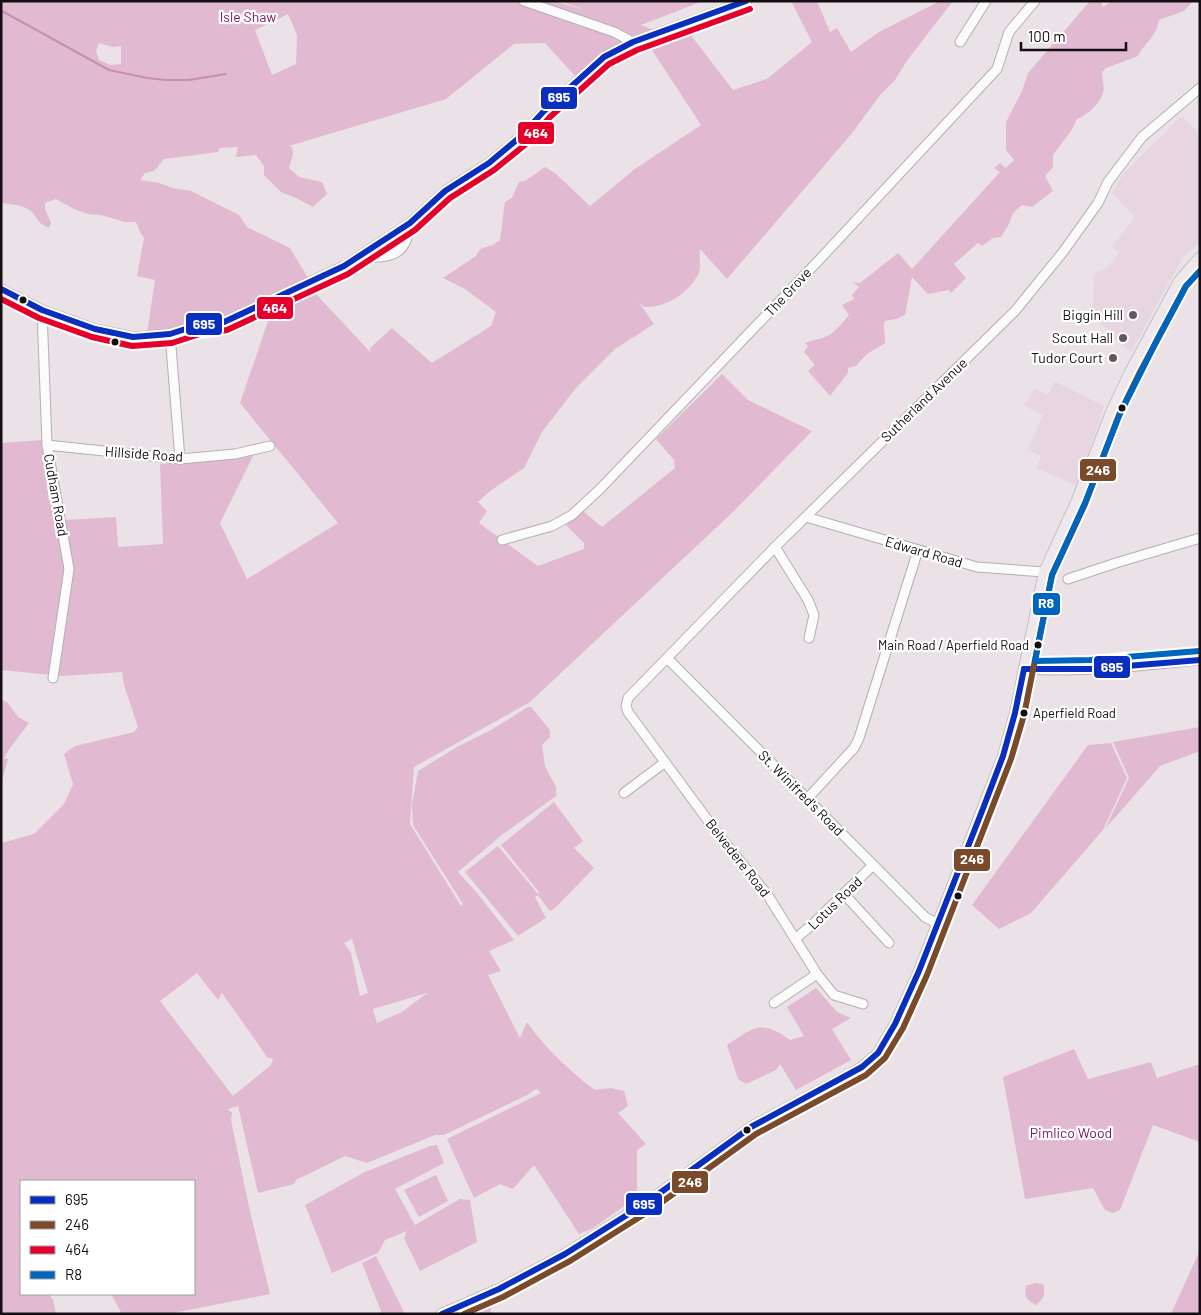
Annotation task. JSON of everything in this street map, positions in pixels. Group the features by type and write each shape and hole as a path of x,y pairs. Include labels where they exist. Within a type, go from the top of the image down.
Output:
{"main road":[{"path":"441,1314 499,1289 565,1254 646,1203 751,1127 841,1079 878,1053 895,1024 938,924 1003,756 1016,712 1044,572 1077,500 1111,412 1131,370 1179,281 1200,257"}],"street":[{"path":"524,1 614,32 633,42"},
{"path":"1,289 42,310 95,330 133,337 170,334 198,325 224,322 344,266 410,223 445,191 489,163 520,137 544,111 604,57 633,42 747,1"},
{"path":"960,42 986,1"},
{"name":"The Grove","path":"502,540 552,526 572,515 600,489 832,246 997,69 1009,32 1035,1"},
{"name":"Sutherland Avenue","path":"628,698 775,547 1015,311 1063,252 1098,203 1108,182 1142,138 1200,88"},
{"path":"355,258 387,257 402,249 409,238 410,223"},
{"name":"Cudham Road","path":"42,310 47,446 69,569 53,678"},
{"path":"170,334 180,459"},
{"name":"Hillside Road","path":"47,446 180,459 235,454 270,446"},
{"name":"Edward Road","path":"806,517 977,567 1044,572"},
{"path":"1068,580 1119,562 1200,538"},
{"path":"775,547 808,600 814,615 809,638"},
{"path":"806,799 854,748 859,738 918,550"},
{"name":"St. Winifred's Road","path":"668,658 806,799 925,916 938,924"},
{"path":"1024,669 1048,671 1090,669 1200,660"},
{"name":"Belvedere Road","path":"628,698 626,706 628,712 718,834 768,894 817,974 834,995 863,1004"},
{"path":"624,793 664,762"},
{"name":"Lotus Road","path":"794,939 845,895 873,865"},
{"path":"845,895 890,943"},
{"path":"774,1003 817,974"}],"shaded area":[{"path":"1182,116 1200,135 1200,243 1183,257 1131,352 1113,337 1115,332 1099,324 1102,317 1093,312 1094,275 1108,266 1119,253 1112,246 1135,217 1112,193 1123,174"},
{"path":"1054,381 1104,406 1077,486 1036,468 1041,456 1028,450 1043,415 1024,406 1035,389 1048,395"}],"green space":[{"name":"Isle Shaw","path":"1,1 554,1 588,11 559,1 703,1 641,25 654,30 602,53 575,76 545,43 514,44 446,99 289,146 292,147 293,154 289,168 299,177 322,182 327,194 313,207 281,192 264,175 264,166 256,155 236,157 238,147 220,148 218,152 164,159 154,171 145,173 140,180 191,191 239,215 247,227 290,248 308,278 304,281 371,353 370,348 392,328 432,363 491,326 496,312 465,289 443,278 476,256 480,249 493,245 500,240 505,202 512,198 519,182 525,181 545,167 555,173 590,206 635,169 701,125 648,44 687,30 733,90 767,79 812,42 792,3 797,1 817,1 830,32 837,28 851,52 879,32 940,1 953,1 906,62 895,80 881,94 853,132 727,279 700,249 699,273 683,293 668,302 652,307 644,307 638,301 654,324 615,349 575,389 542,432 524,468 490,491 478,502 487,511 479,523 538,566 584,549 584,543 566,525 583,511 602,527 675,468 674,460 656,439 722,374 748,400 812,431 733,512 530,702 414,767 410,824 461,906 463,904 413,825 412,805 418,771 528,707 531,707 550,730 550,737 542,745 545,766 556,787 556,796 503,834 458,872 514,940 489,951 501,971 488,975 520,1038 527,1022 558,1059 595,1090 611,1088 624,1091 628,1106 618,1113 646,1144 637,1150 637,1197 593,1228 579,1234 534,1165 513,1189 500,1184 474,1198 447,1139 541,1093 536,1089 444,1135 435,1135 367,1163 345,1156 296,1180 294,1184 258,1193 238,1106 228,1109 232,1113 231,1120 249,1207 270,1294 168,1314 122,1314 112,1295 195,1295 195,1180 20,1180 20,1295 50,1295 53,1300 56,1314 1,1314 1,843 34,834 64,804 73,784 64,754 75,746 134,732 138,727 124,685 122,672 62,676 1,670 1,443 42,440 49,501 53,500 65,567 64,574 72,568 65,520 116,517 118,547 163,544 160,464 253,456 220,523 247,579 338,523 240,403 278,292 219,318 147,333 155,280 137,276 144,238 136,222 125,222 101,215 88,214 56,199 45,203 45,209 51,223 49,228 40,223 32,212 17,205 1,203","holes":["288,14 297,35 296,64 272,75 255,30","99,43 113,47 121,46 121,64 110,65 99,60 96,51","352,939 368,993 360,996 351,953 344,943","197,973 218,1000 222,993 267,1057 273,1059 271,1065 233,1096 160,1001","427,993 402,1012 377,1023 373,1009"]},
{"path":"1090,1 1101,1 1103,7 1111,1 1193,1 1184,11 1159,20 1153,36 1138,56 1106,68 1102,72 1104,89 1099,102 1085,115 1077,119 1071,131 1053,155 1053,167 1045,176 1053,191 1032,207 1022,205 1013,213 1001,237 993,238 982,246 978,243 954,264 966,278 951,293 949,290 928,294 912,277 905,315 885,321 885,343 867,354 856,366 848,368 848,373 830,396 808,371 815,365 804,352 808,346 805,343 829,335 849,315 842,305 854,299 852,295 859,287 853,282 860,283 898,253 912,269 1000,172 994,168 1000,163 1006,168 1014,160 1006,150 1006,122 1022,91 1028,73"},
{"path":"1,700 7,702 18,717 29,723 4,758 8,759 1,784"},
{"path":"1200,727 1200,751 1160,766 1105,829 1129,778 1113,742"},
{"path":"1111,743 1127,778 1103,830 1031,913 999,929 972,905 1088,745"},
{"path":"554,802 583,841 574,848 594,868 550,911 538,895 535,897 546,918 518,936 465,872 498,846 538,894 539,892 501,845"},
{"path":"816,988 837,1012 851,1018 832,1029 851,1060 796,1090 780,1064 776,1070 746,1084 738,1079 727,1045 751,1030 758,1028 772,1029 790,1040 804,1036 787,1007"},
{"name":"Pimlico Wood","path":"1074,1049 1088,1079 1151,1062 1157,1078 1200,1064 1200,1142 1153,1125 1120,1210 1113,1213 1105,1210 1093,1188 1025,1199 1003,1077"},
{"path":"437,1145 444,1163 395,1189 415,1225 460,1199 470,1200 477,1242 420,1271 404,1238 407,1231 385,1240 378,1253 332,1273 305,1205 365,1172 430,1146"},
{"path":"436,1175 448,1201 419,1217 404,1190"},
{"path":"1200,1250 1200,1314 1171,1314"},
{"path":"376,1256 405,1314 382,1314 362,1263"},
{"path":"1035,1283 1043,1284 1044,1291 1043,1298 1036,1305 1028,1300 1025,1293 1026,1286"},
{"path":"490,1299 491,1314 455,1314"}],"waterway":[{"path":"2,11 109,70 166,80 189,80 226,74"}],"transit line":[{"name":"695","path":"1,289 42,310 95,329 133,337 170,334 198,325 224,322 344,266 410,223 445,191 489,163 520,137 544,111 604,57 633,42 746,1"},
{"name":"464","path":"1,299 39,318 92,337 132,346 172,343 200,334 227,330 348,274 415,230 450,198 494,170 526,144 550,117 609,64 637,50 750,9"},
{"name":"246","path":"464,1314 503,1297 570,1261 651,1210 756,1134 866,1075 885,1058 903,1028 927,975 1011,759 1024,715 1052,575 1085,504 1119,415 1186,286 1200,271"},
{"name":"R8","path":"1199,651 1090,660 1035,661 1052,575 1085,503 1119,416 1186,286 1200,271"},
{"name":"695","path":"1024,669 1090,669 1200,660"},
{"name":"695","path":"442,1314 499,1289 565,1254 646,1203 751,1127 862,1067 878,1053 895,1024 919,971 984,806 1003,756 1015,713 1024,669"}],"place":[{"name":"Biggin Hill","path":"1133,315"},
{"name":"Scout Hall","path":"1123,338"},
{"name":"Tudor Court","path":"1113,358"},
{"name":"Main Road / Aperfield Road","path":"1038,645"},
{"name":"Aperfield Road","path":"1024,713"}]}
